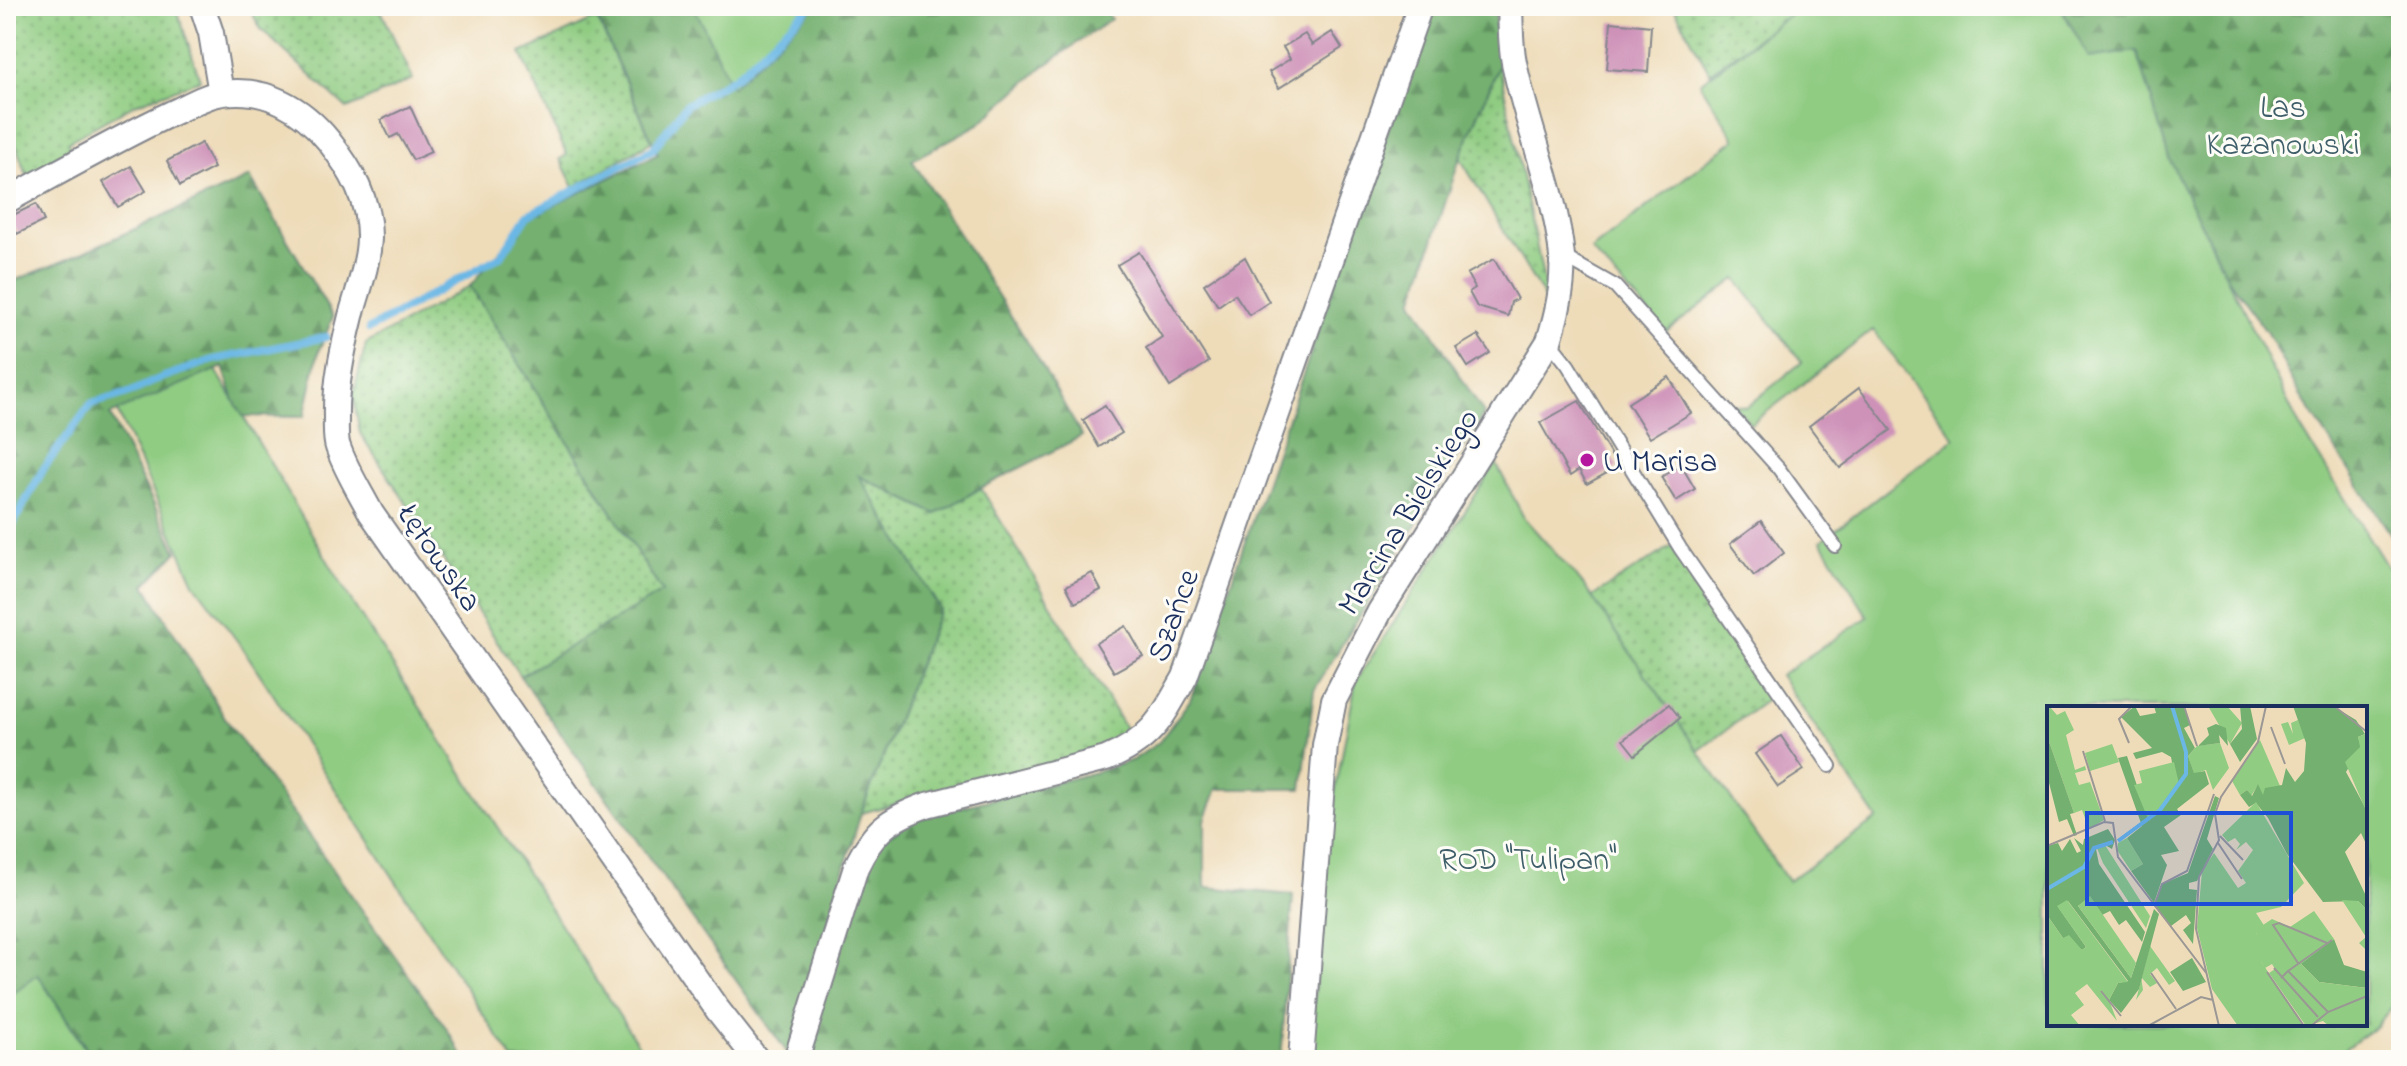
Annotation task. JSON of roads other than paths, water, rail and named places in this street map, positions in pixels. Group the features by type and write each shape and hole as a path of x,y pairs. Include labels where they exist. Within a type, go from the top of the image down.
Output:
{"street":[{"path":"202,6 211,33 221,93"},
{"name":"Szańce","path":"796,1060 856,867 867,844 882,827 904,813 927,805 1106,759 1129,750 1147,736 1162,718 1189,666 1420,6"},
{"name":"Marcina Bielskiego","path":"1301,1060 1325,745 1334,700 1380,611 1549,341 1562,285 1562,256 1550,196 1515,68 1510,6"},
{"name":"Łętowska","path":"6,201 131,132 221,93 265,95 288,104 306,116 322,133 351,171 368,214 367,261 350,320 335,394 337,445 371,513 717,1009 757,1060"}],"lane":[{"path":"1562,256 1615,286 1779,469 1835,546"},
{"path":"1549,341 1568,365 1680,548 1830,766"}],"waterway":[{"path":"369,329 501,256 528,215 653,149 686,105 735,77 811,6"},
{"path":"6,543 9,531 44,468 91,404 129,393 213,360 326,337"}],"place":[{"name":"U Marisa","path":"1587,460"}],"park label":[{"name":"Las Kazanowski","path":"2283,124"},
{"name":"ROD \"Tulipan\"","path":"1528,858"}]}
